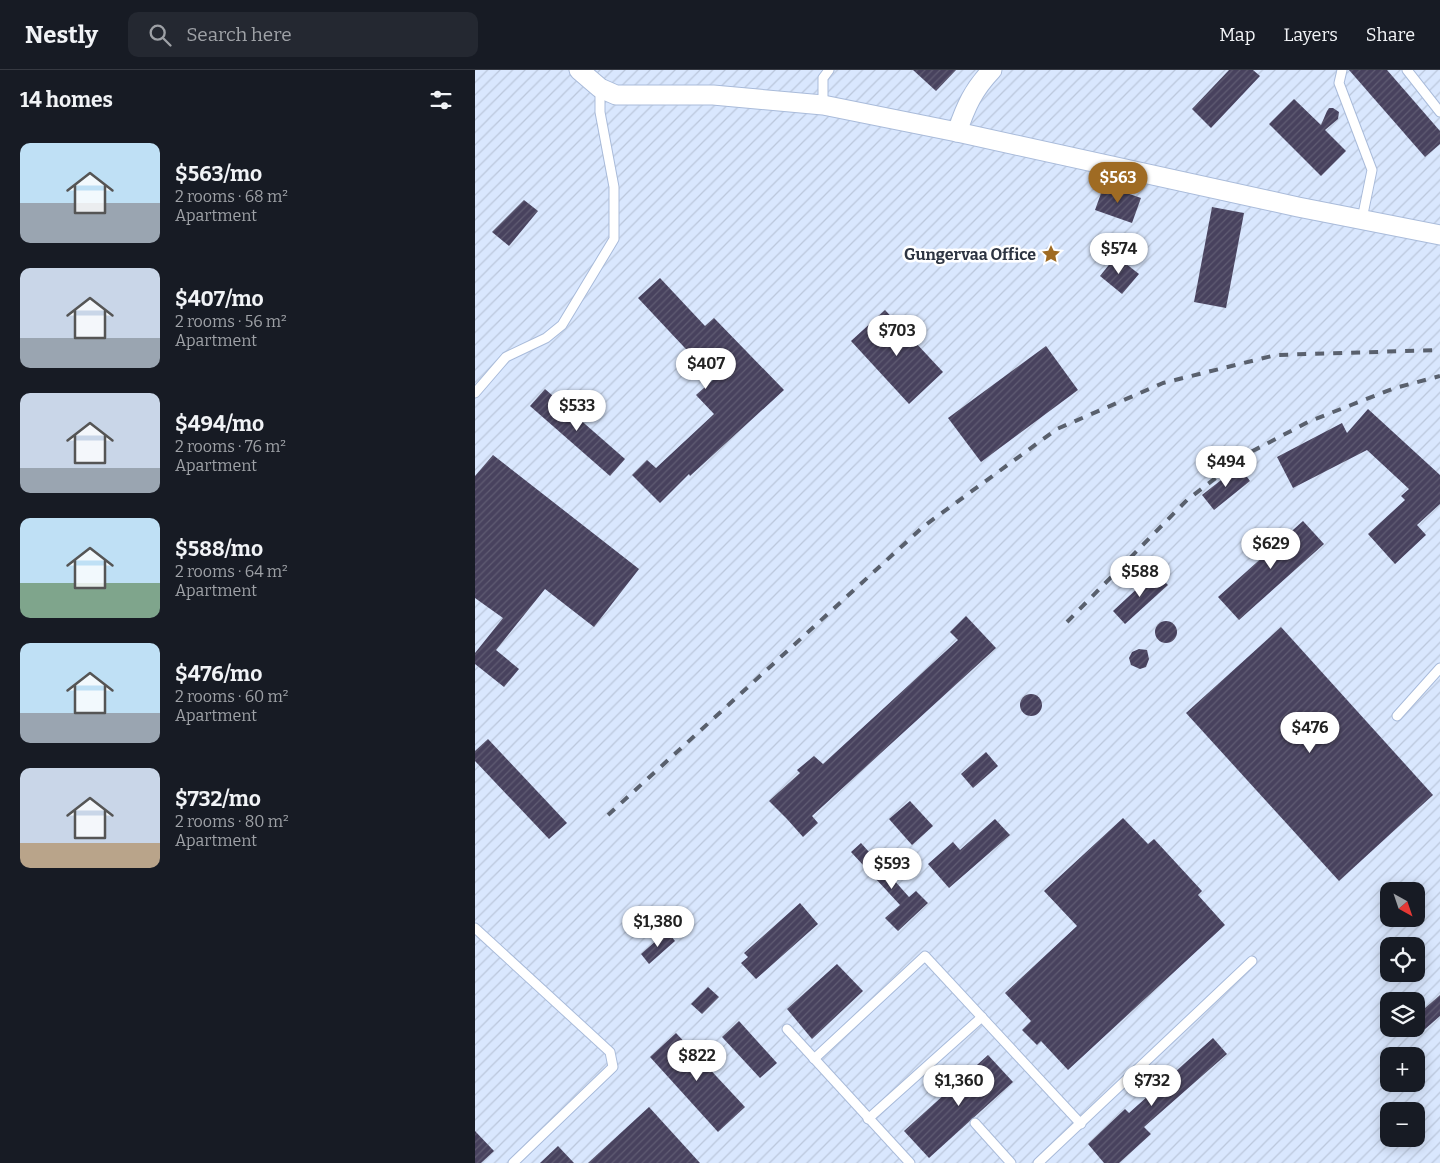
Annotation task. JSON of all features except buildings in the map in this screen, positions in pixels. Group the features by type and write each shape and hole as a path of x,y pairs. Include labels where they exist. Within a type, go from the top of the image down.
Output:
{"street":[{"path":"579,70 600,88 616,95 713,94 823,105 957,132 1298,207 1440,235"},
{"path":"957,132 973,93 992,70"}],"lane":[{"path":"823,105 823,78 829,70"},
{"path":"1341,70 1339,83 1372,170 1362,220"},
{"path":"1407,70 1440,112"},
{"path":"475,393 506,357 546,338 562,325 614,239 614,187 600,112 600,88"},
{"path":"1397,716 1440,668"},
{"path":"475,928 610,1052 613,1067 513,1163"},
{"path":"814,1059 925,956 1081,1124"},
{"path":"1038,1163 1252,961"},
{"path":"868,1118 981,1017"},
{"path":"787,1029 910,1163"},
{"path":"975,1123 1011,1163"}],"shaded area":[{"path":"475,70 1440,70 1440,1163 475,1163"}],"railway":[{"path":"608,815 924,526 1057,429 1163,383 1276,355 1440,350"},
{"path":"1067,622 1187,500 1247,454 1310,421 1395,388 1440,376"}],"place":[{"name":"Gungervaa Office","path":"1051,254"}]}
